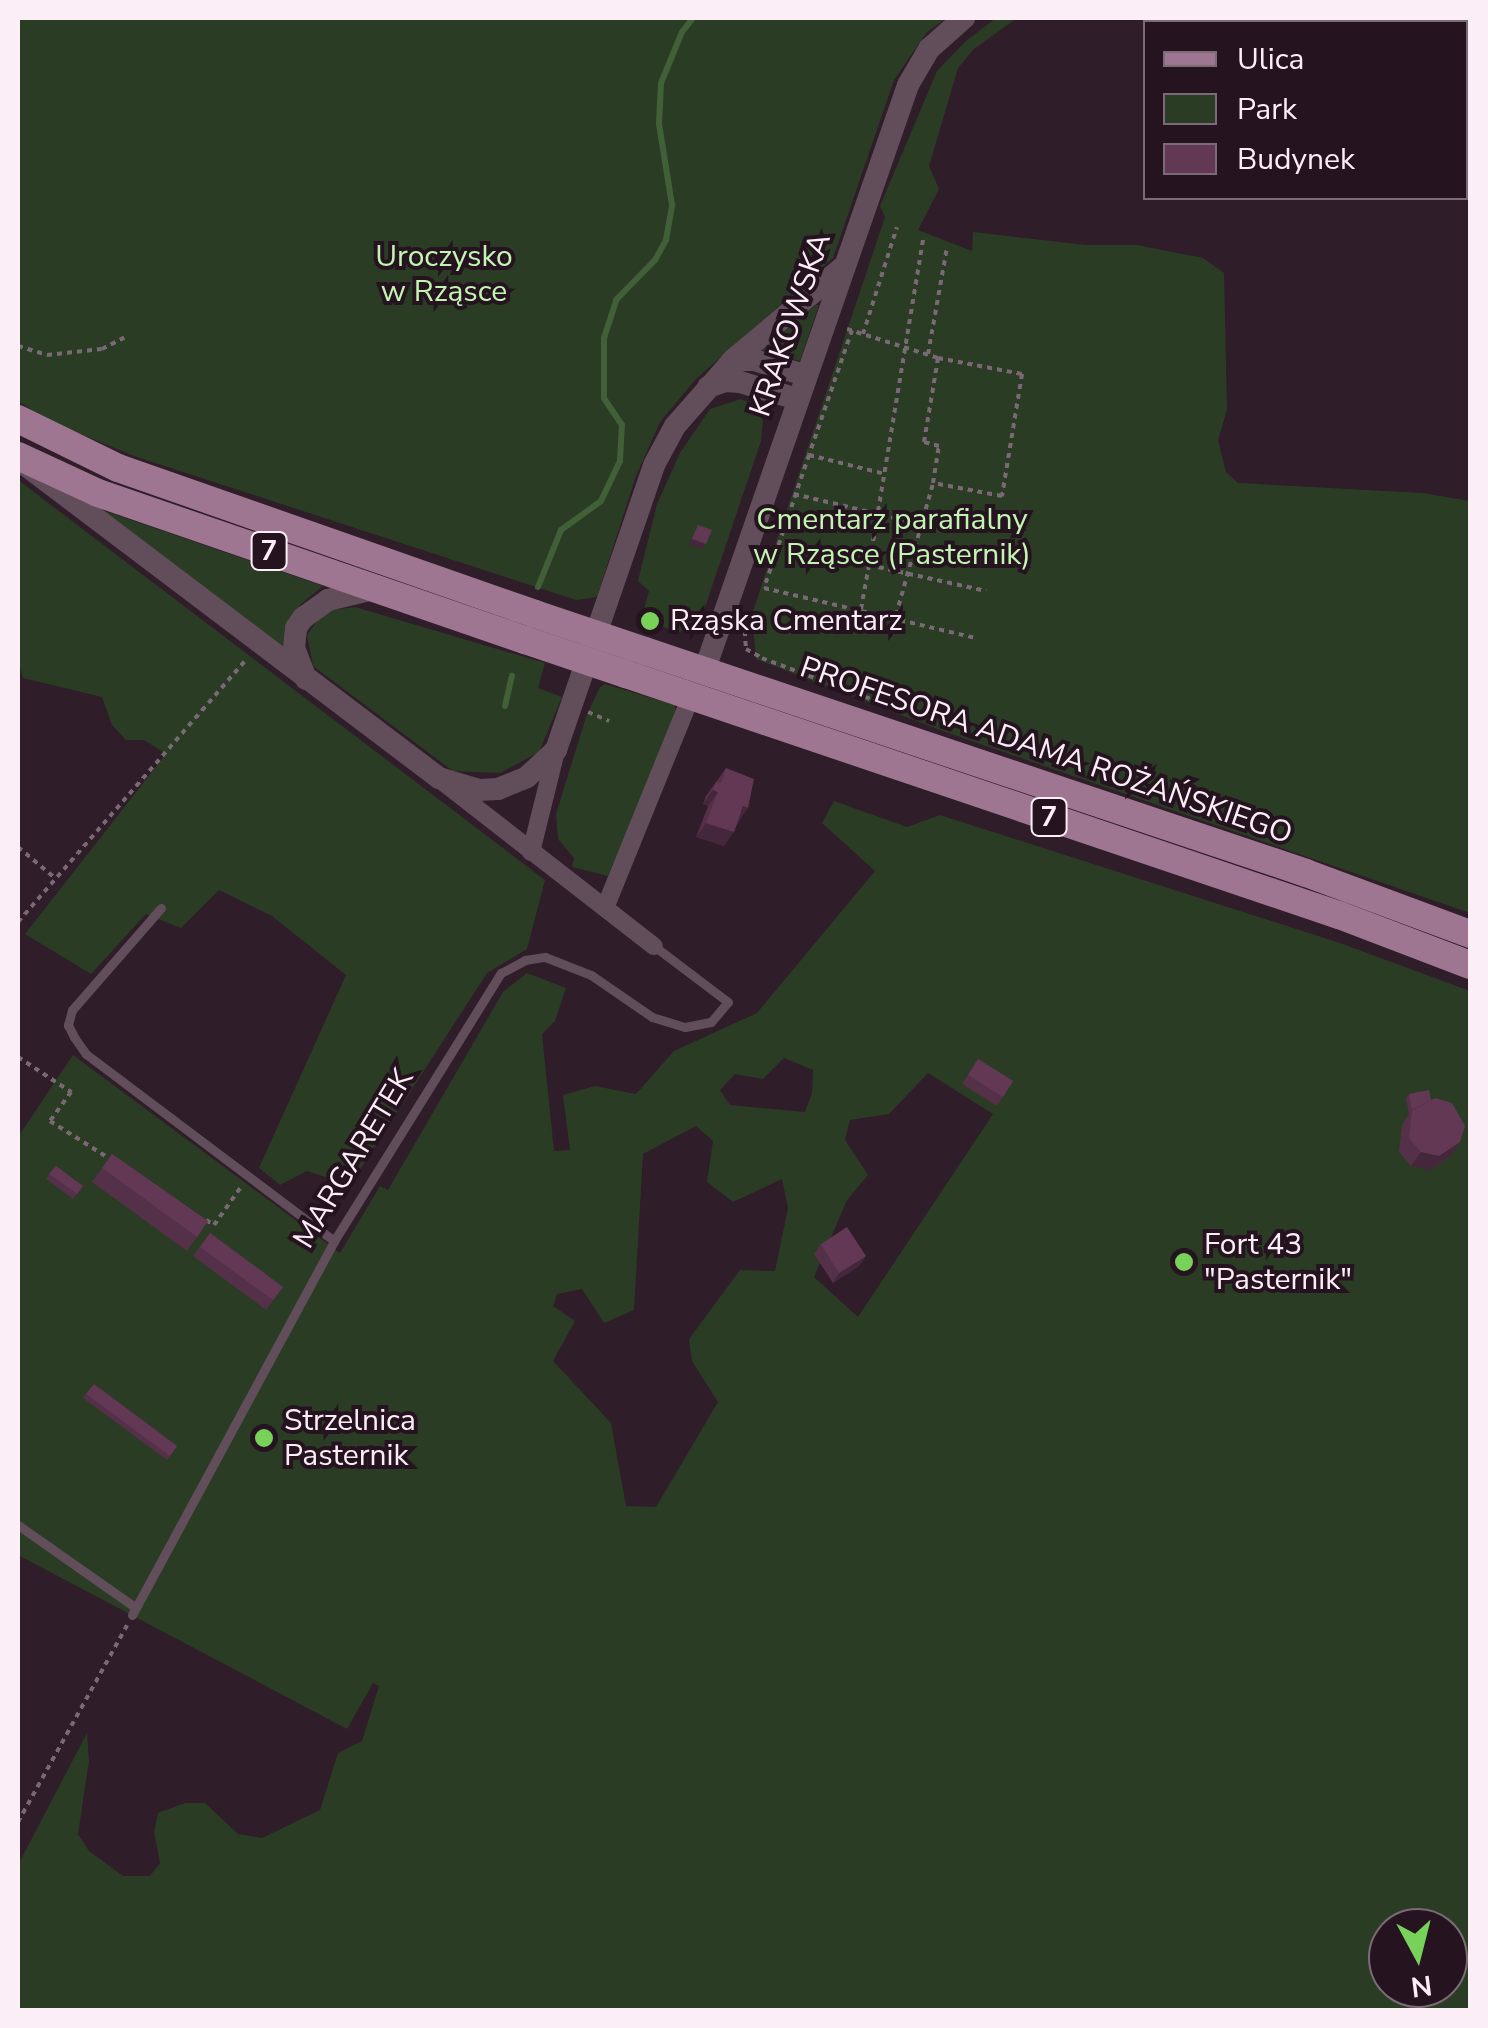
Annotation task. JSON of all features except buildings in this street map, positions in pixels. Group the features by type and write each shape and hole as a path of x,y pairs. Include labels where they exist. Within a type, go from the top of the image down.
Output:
{"main road":[{"name":"PROFESORA ADAMA ROŻAŃSKIEGO","path":"18,419 68,448 530,627 626,674 1338,915 1470,965"},
{"name":"PROFESORA ADAMA ROŻAŃSKIEGO","path":"18,457 158,514 380,587 530,627 645,650 705,669 1306,873 1470,934"}],"street":[{"name":"KRAKOWSKA","path":"705,669 804,375 914,72 938,39 964,18"},
{"path":"531,852 556,750 660,450 705,389 733,360 842,268"},
{"path":"733,360 754,360 804,375"},
{"path":"705,389 725,380 797,398"},
{"path":"18,457 307,682 439,778 478,790 498,789 527,777 556,750"},
{"path":"307,682 294,648 296,628 303,618 328,600 380,587"},
{"path":"605,908 691,696"},
{"name":"MARGARETEK","path":"439,778 654,946"}],"lane":[{"path":"162,908 72,1010 68,1025 86,1054 334,1242"},
{"name":"MARGARETEK","path":"134,1612 334,1242 501,973 525,960 545,958 590,974 652,1017 685,1027 711,1022 728,1002 654,946"},
{"path":"18,1525 134,1612"}],"path":[{"path":"863,334 897,227"},
{"path":"861,610 922,240"},
{"path":"928,354 947,248"},
{"path":"933,484 1002,496 1022,374 938,358 850,329 764,588 975,638"},
{"path":"18,346 47,355 102,348 124,338"},
{"path":"895,618 933,484 938,446 924,442 938,358"},
{"path":"809,456 885,474"},
{"path":"794,494 920,524"},
{"path":"869,565 986,591"},
{"path":"18,922 172,740 260,644"},
{"path":"584,710 610,721"},
{"path":"18,847 54,878"},
{"path":"18,1057 70,1092 50,1121 115,1162"},
{"path":"197,1214 214,1225 248,1177"},
{"path":"18,1822 134,1612"}],"green space":[{"name":"Uroczysko w Rząsce","path":"18,18 947,18 927,32 894,80 833,258 696,379 660,422 636,476 597,597 576,600 134,456 49,421 18,401"},
{"name":"Cmentarz parafialny w Rząsce (Pasternik)","path":"996,18 1017,18 974,49 958,68 929,166 939,189 918,230 972,251 973,232 1086,245 1137,245 1203,258 1224,273 1227,410 1218,440 1226,472 1238,483 1422,493 1470,501 1470,913 940,730 756,659 752,614 885,217 880,206 937,71 967,40"},
{"path":"816,305 800,361 762,350"},
{"path":"741,399 755,405 763,421 761,441 699,625 679,632 641,620 649,591 638,581 657,504 680,453 710,409"},
{"path":"18,480 545,880 527,949 487,973 350,1185 307,1171 280,1185 259,1168 346,975 272,916 219,890 181,928 146,914 91,974 25,934 166,754 144,740 126,740 112,725 102,697 23,678 18,659"},
{"path":"99,509 323,586 301,604 282,647"},
{"path":"355,607 545,663 538,688 562,697 539,752 500,773 453,771 313,666 307,635 324,611"},
{"path":"605,684 675,705 675,719 608,876 572,867 574,858 558,839 556,814 586,717"},
{"path":"834,801 907,827 940,815 1340,943 1470,991 1470,2010 18,2010 18,1865 87,1733 89,1761 78,1834 89,1851 123,1876 150,1876 160,1863 154,1832 158,1813 185,1803 205,1803 238,1834 262,1838 320,1810 338,1753 362,1741 379,1686 373,1683 347,1729 18,1555 18,1137 73,1055 340,1253 380,1186 388,1190 503,992 527,973 566,988 555,1021 542,1034 554,1151 570,1150 563,1095 595,1086 636,1094 674,1051 757,1013 875,871 822,823","holes":["784,1058 813,1070 812,1093 805,1112 730,1105 720,1090 735,1074 763,1079","928,1073 993,1114 858,1317 814,1277 847,1200 868,1175 845,1140 850,1120 889,1114","696,1126 713,1141 707,1182 733,1202 782,1179 788,1208 775,1271 740,1270 689,1339 692,1361 718,1402 656,1507 626,1506 611,1423 553,1361 575,1321 553,1306 557,1294 582,1289 604,1323 634,1310 643,1154"]}],"waterway":[{"path":"538,587 561,530 601,501 620,461 622,425 604,398 604,338 616,300 655,260 666,240 672,205 659,124 661,83 682,32 693,18"},
{"path":"505,706 512,676"}],"place":[{"name":"Rząska Cmentarz","path":"650,621"},
{"name":"Fort 43 \"Pasternik\"","path":"1184,1262"},
{"name":"Strzelnica Pasternik","path":"264,1438"}]}
